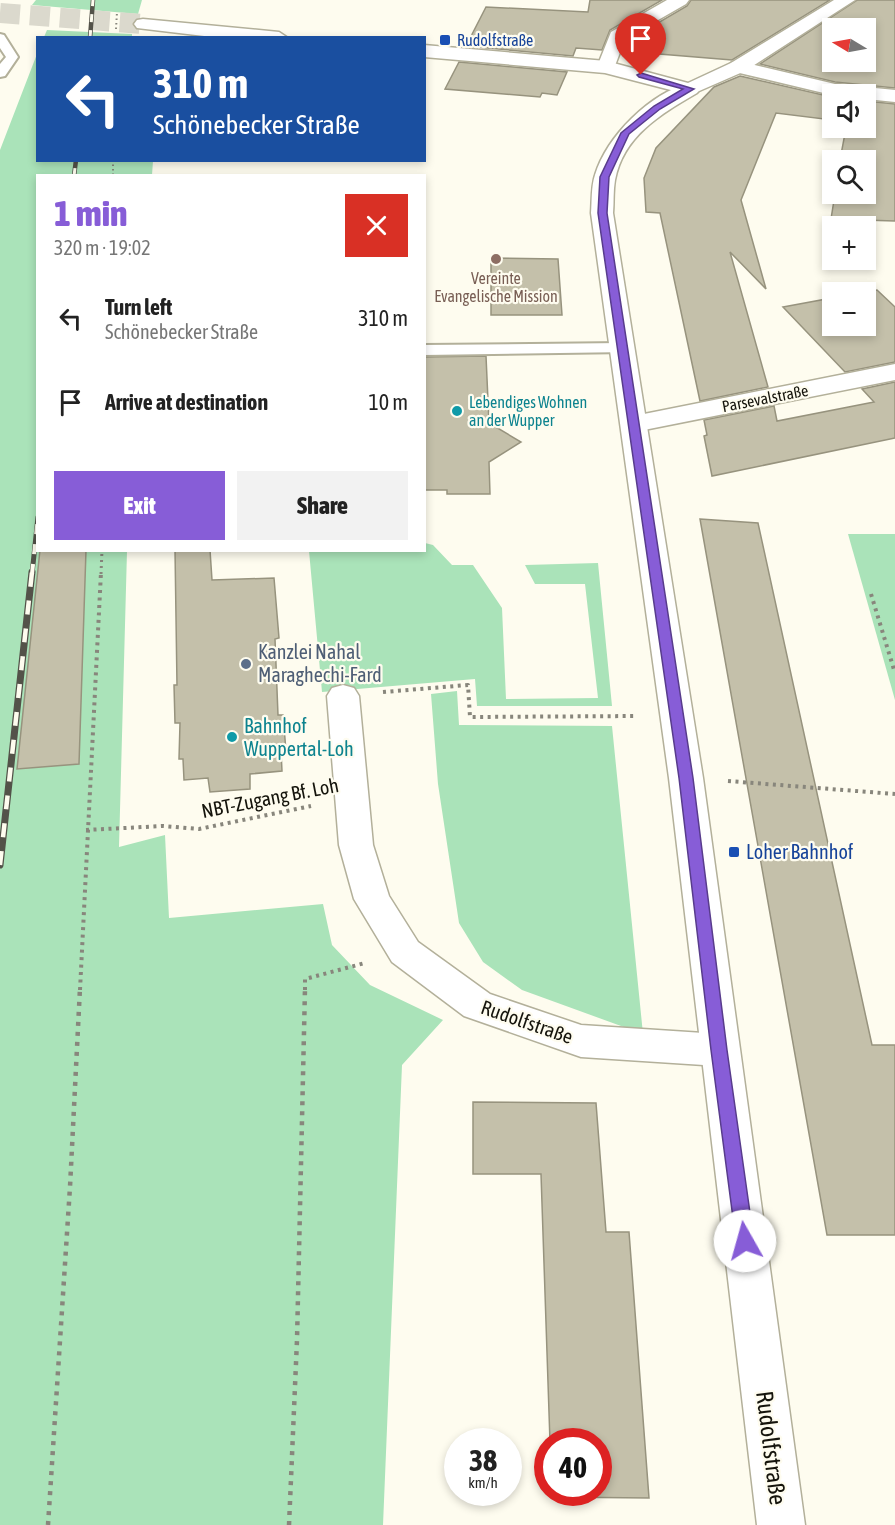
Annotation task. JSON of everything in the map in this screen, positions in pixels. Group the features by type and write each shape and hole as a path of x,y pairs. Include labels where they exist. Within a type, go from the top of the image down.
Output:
{"street":[{"path":"606,67 617,36 680,0"},
{"name":"Rudolfstraße","path":"781,1525 686,778 602,213 604,177 626,133 657,107 738,67 846,0"},
{"path":"143,24 260,36"},
{"path":"426,51 606,67 690,89"},
{"path":"738,67 835,90 895,96"},
{"name":"Parsevalstraße","path":"634,424 895,372"},
{"name":"Rudolfstraße","path":"343,696 356,845 372,899 405,952 477,1005 581,1041 719,1050"}],"lane":[{"path":"0,38 12,57 0,73"},
{"path":"426,350 623,348"}],"path":[{"path":"116,29 117,12"},
{"path":"48,1525 70,1187 86,830 102,552"},
{"path":"871,594 895,673"},
{"path":"427,687 468,685 470,717 676,716"},
{"path":"686,778 895,794"},
{"name":"NBT-Zugang Bf. Loh","path":"86,830 163,826 200,829 351,797"},
{"path":"289,1525 295,1442 305,979 405,952"}],"green space":[{"path":"36,0 142,0 138,14 32,5"},
{"path":"47,30 132,34 132,36 44,36"},
{"path":"36,57 36,162 153,162 152,174 36,174 36,552 127,552 119,847 165,835 169,918 323,904 332,945 370,985 443,1020 402,1065 383,1525 0,1525 0,150"},
{"path":"848,534 895,534 895,700"},
{"path":"426,543 433,545 452,565 473,565 502,608 506,699 598,698 585,584 535,584 525,565 598,563 612,706 477,706 475,679 322,692 309,552 426,552"},
{"path":"457,691 459,725 612,726 643,1034 522,990 483,962 459,923 438,784 431,694"}],"building":[{"path":"590,0 662,0 610,30 602,50 576,48 573,56 466,46 486,7 588,12"},
{"path":"691,0 830,0 732,60 623,51 627,41 687,6"},
{"path":"857,0 895,0 895,88 876,86 876,84 835,82 760,64 822,23 822,72 876,72 876,18 830,18"},
{"path":"459,62 567,72 557,95 542,93 540,97 445,89"},
{"path":"740,76 822,95 822,119 776,113 741,200 766,289 730,252 768,387 700,401 660,213 646,212 644,178 656,148 714,87"},
{"path":"876,102 895,104 895,221 876,220 876,216 831,216 833,204 876,204 876,150 842,150 844,138 876,138"},
{"path":"491,258 558,259 562,315 491,315"},
{"path":"876,290 895,307 895,362 845,372 783,307 822,300 822,336 876,336"},
{"name":"Lebendiges Wohnen an der Wupper","path":"486,356 489,423 521,442 489,462 490,494 447,494 447,490 426,490 426,357"},
{"path":"895,382 895,438 712,476 704,436 707,435 704,420 774,406 777,421 874,402 862,389"},
{"path":"700,519 758,523 872,1045 895,1045 895,1235 827,1235"},
{"path":"40,552 86,552 79,764 17,769"},
{"path":"175,552 210,552 212,580 274,578 279,638 275,639 278,715 283,715 286,751 281,751 282,771 250,774 250,789 210,792 208,778 184,780 183,759 179,759 180,723 175,723 174,685 177,685"},
{"path":"473,1102 596,1103 606,1232 629,1232 649,1498 612,1498 612,1428 550,1428 541,1174 473,1174"}],"tunnel":[{"path":"0,13 143,24"}],"railway":[{"path":"90,36 93,0"},
{"path":"74,174 76,162"},
{"path":"32,574 36,536"},
{"path":"0,865 32,572"}],"place":[{"name":"Rudolfstraße","path":"445,40"},
{"name":"Vereinte Evangelische Mission","path":"496,259"},
{"name":"Lebendiges Wohnen an der Wupper","path":"457,411"},
{"name":"Kanzlei Nahal Maraghechi-Fard","path":"246,664"},
{"name":"Bahnhof Wuppertal-Loh","path":"232,737"},
{"name":"Loher Bahnhof","path":"734,852"}],"route":[{"path":"641,75 690,89 657,107 626,133 604,177 602,213 686,778 745,1241"}]}
